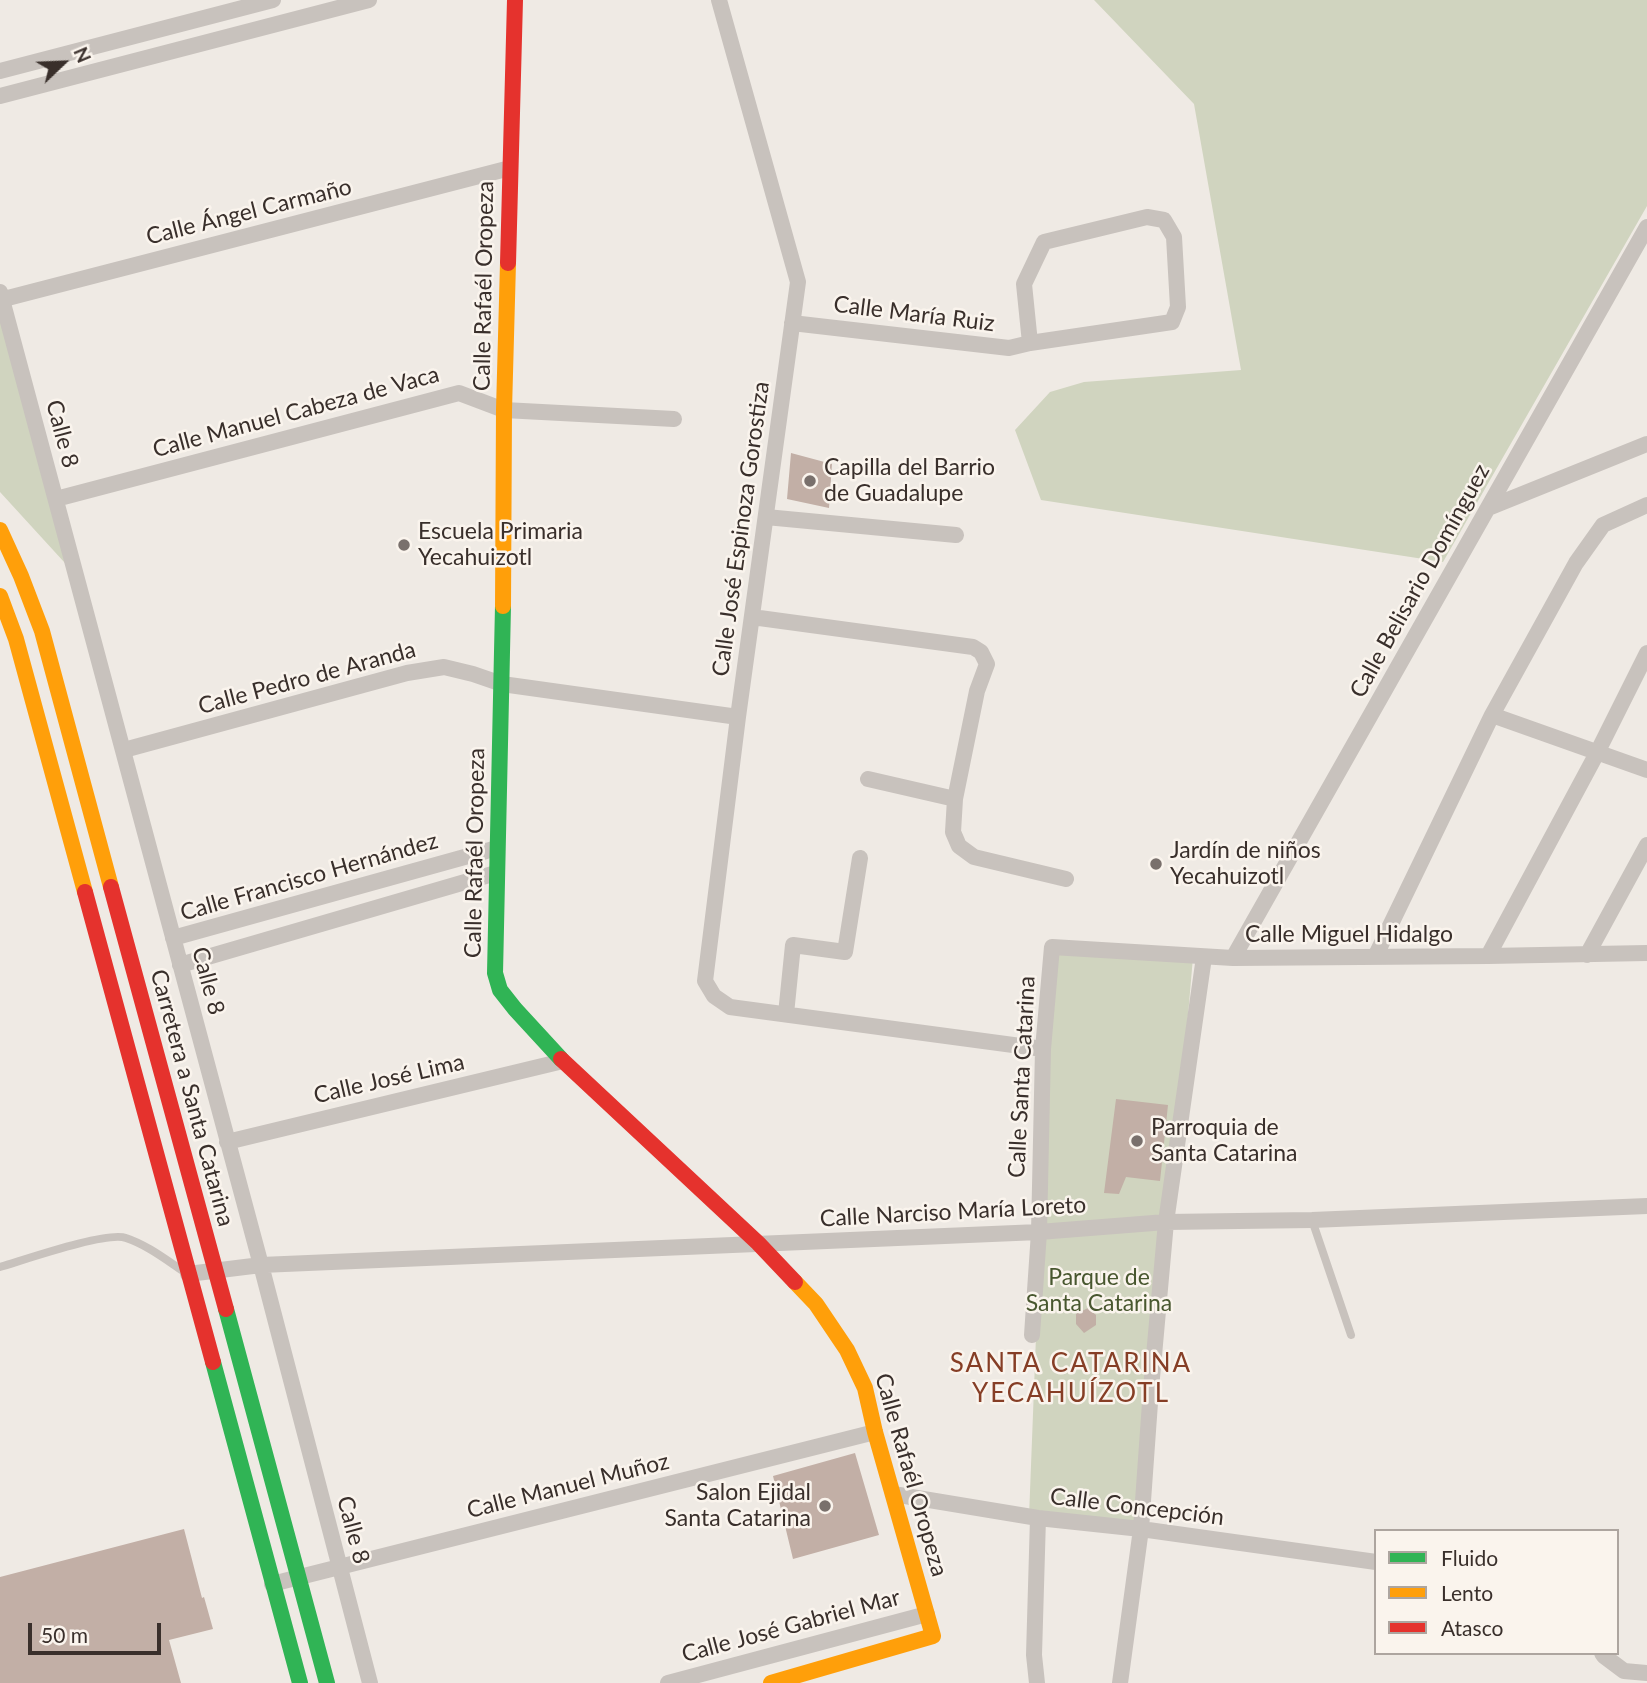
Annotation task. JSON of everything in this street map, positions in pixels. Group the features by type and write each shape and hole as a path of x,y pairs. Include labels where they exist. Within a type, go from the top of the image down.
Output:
{"main road":[{"name":"Calle Rafaél Oropeza","path":"514,0 495,973 500,990 563,1061 758,1243 816,1304 847,1350 865,1388 933,1636"},
{"name":"Carretera a Santa Catarina","path":"0,530 42,631 327,1683"},
{"path":"0,596 16,639 300,1683"},
{"name":"Calle José Gabriel Mar","path":"771,1683 933,1636"}],"street":[{"path":"0,71 273,0"},
{"path":"0,96 369,0"},
{"name":"Calle José Espinoza Gorostiza","path":"719,0 798,282 738,717 705,981 714,996 730,1007 1043,1049"},
{"name":"Calle Ángel Carmaño","path":"1,297 510,168"},
{"name":"Calle María Ruiz","path":"792,323 1009,348 1030,342 1172,322 1178,307 1174,237 1164,220 1147,216 1044,242 1024,284 1030,342"},
{"name":"Calle Belisario Domínguez","path":"1233,958 1647,227"},
{"name":"Calle 8","path":"1,297 124,750 370,1683"},
{"name":"Calle Manuel Cabeza de Vaca","path":"56,499 459,393 504,410 674,419"},
{"path":"1488,508 1647,443"},
{"path":"1375,957 1492,715 1576,564 1603,525 1647,505"},
{"path":"766,517 956,535"},
{"path":"752,617 973,647 982,652 987,664 978,691 955,799 953,832 959,846 974,857 1066,879"},
{"path":"1488,956 1597,753 1647,653"},
{"name":"Calle Pedro de Aranda","path":"124,750 407,673 444,667 502,684 738,717"},
{"path":"1492,715 1647,771"},
{"path":"867,779 955,799"},
{"path":"1587,955 1647,845"},
{"name":"Calle Francisco Hernández","path":"173,938 497,848"},
{"path":"786,1014 793,945 845,952 860,858"},
{"name":"Calle Francisco Hernández","path":"180,965 496,873"},
{"name":"Calle Miguel Hidalgo","path":"1052,947 1233,958 1647,953"},
{"name":"Calle Santa Catarina","path":"1032,1335 1039,1232 1043,1049 1052,947"},
{"path":"1120,1683 1141,1529 1166,1222 1203,957"},
{"name":"Calle José Lima","path":"226,1142 563,1061"},
{"name":"Calle Narciso María Loreto","path":"188,1274 261,1265 1039,1232 1166,1222 1312,1220 1647,1206"},
{"name":"Calle Manuel Muñoz","path":"272,1584 875,1432"},
{"name":"Calle Concepción","path":"893,1494 1038,1518 1141,1529 1374,1562"},
{"path":"1037,1683 1034,1655 1038,1518"},
{"name":"Calle José Gabriel Mar","path":"668,1683 927,1614"},
{"path":"1603,1655 1624,1671 1647,1673"}],"lane":[{"path":"1312,1220 1350,1335"},
{"path":"0,1268 103,1237 124,1237 188,1274"}],"green space":[{"path":"1094,0 1647,0 1647,206 1443,562 1041,500 1015,430 1050,392 1084,382 1241,370 1194,104"},
{"path":"0,305 75,574 0,492"},
{"path":"1052,947 1193,957 1170,1225 1043,1230"},
{"name":"Parque de Santa Catarina","path":"1167,1227 1134,1533 1029,1517 1040,1233"}],"building":[{"name":"Capilla del Barrio de Guadalupe","path":"791,453 832,464 829,508 787,499"},
{"name":"Parroquia de Santa Catarina","path":"1116,1099 1168,1105 1160,1181 1126,1177 1119,1194 1104,1193"},
{"path":"1088,1308 1096,1315 1096,1325 1084,1333 1076,1324 1076,1314"},
{"name":"Salon Ejidal Santa Catarina","path":"855,1453 879,1535 793,1559 773,1476"},
{"path":"184,1529 213,1629 169,1640 181,1683 0,1683 0,1577"}],"traffic: fast":[{"path":"503,606 495,973 500,990 561,1059"},
{"path":"226,1309 327,1683"},
{"path":"213,1362 300,1683"}],"traffic: slow":[{"path":"503,606 508,263"},
{"path":"0,530 42,631 111,887"},
{"path":"0,596 16,639 85,892"},
{"path":"771,1683 933,1636 865,1388 847,1350 816,1304 795,1282"}],"traffic: jam":[{"path":"508,263 515,0"},
{"path":"111,887 226,1309"},
{"path":"85,892 213,1362"},
{"path":"561,1059 758,1243 795,1282"}],"place":[{"name":"Capilla del Barrio de Guadalupe","path":"810,481"},
{"name":"Escuela Primaria Yecahuizotl","path":"404,545"},
{"name":"Jardín de niños Yecahuizotl","path":"1156,864"},
{"name":"Parroquia de Santa Catarina","path":"1137,1141"},
{"name":"Salon Ejidal Santa Catarina","path":"825,1506"}],"district":[{"name":"SANTA CATARINA YECAHUÍZOTL","path":"1071,1379"}]}
